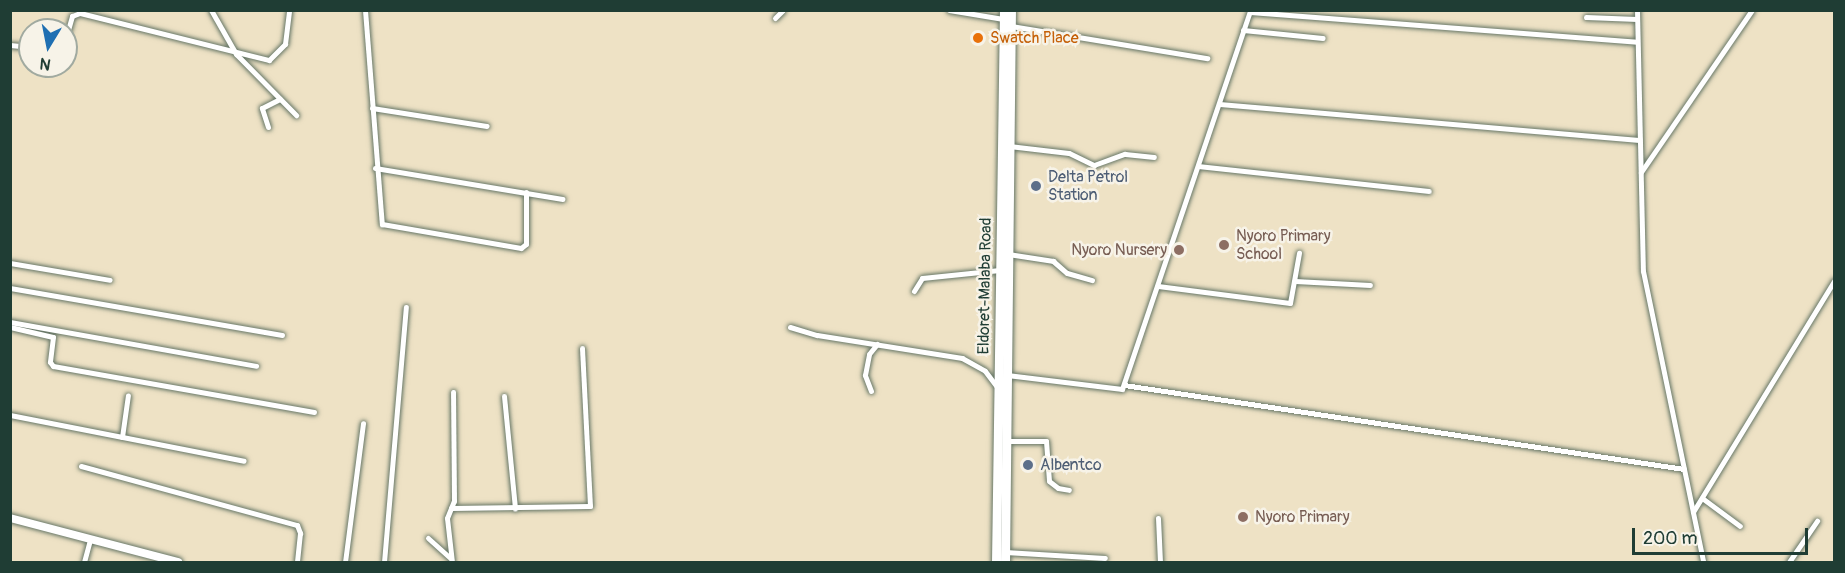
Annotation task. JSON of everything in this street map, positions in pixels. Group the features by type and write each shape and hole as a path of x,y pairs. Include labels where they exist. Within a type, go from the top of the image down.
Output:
{"highway":[{"name":"Eldoret-Malaba Road","path":"1001,560 997,540 1000,270 1006,18 1011,10"},
{"name":"Eldoret-Malaba Road","path":"1001,560 1007,375 1009,146 1006,18"}],"main road":[{"path":"10,518 178,562"}],"street":[{"path":"211,10 236,54 296,115"},
{"path":"71,18 80,13 257,60 275,58 286,40 289,10"},
{"path":"365,10 375,168 381,221 387,227 521,249 526,244 526,192"},
{"path":"775,18 783,10"},
{"path":"949,10 1006,18 1207,58"},
{"path":"986,10 991,17"},
{"path":"1637,10 1645,288 1703,562"},
{"path":"1640,174 1752,10"},
{"path":"1007,375 1115,391 1124,385 1250,11 1637,42"},
{"path":"1586,17 1637,19"},
{"path":"1244,30 1323,38"},
{"path":"268,127 262,108 280,99"},
{"path":"1219,104 1639,140"},
{"path":"372,108 487,126"},
{"path":"1009,146 1069,153 1094,165 1125,154 1154,157"},
{"path":"1198,166 1429,191"},
{"path":"375,168 562,199"},
{"path":"1008,254 1053,261 1067,273 1092,280"},
{"path":"1158,286 1290,303 1299,254"},
{"path":"10,263 110,280"},
{"path":"914,291 922,278 1000,270"},
{"path":"1295,281 1370,285"},
{"path":"1693,512 1834,281"},
{"path":"10,288 282,335"},
{"path":"384,562 406,307"},
{"path":"10,322 256,366"},
{"path":"10,327 53,337 50,362 53,366 314,412"},
{"path":"789,327 817,335 877,344 932,356 962,358 985,371 999,390"},
{"path":"871,391 865,375 869,354 877,344"},
{"path":"451,508 590,506 582,348"},
{"path":"1124,385 1684,469"},
{"path":"451,561 447,523 451,508 453,392"},
{"path":"122,437 128,395"},
{"path":"504,396 515,508"},
{"path":"10,415 243,461"},
{"path":"345,562 363,423"},
{"path":"1006,441 1046,441 1049,481 1058,488 1069,490"},
{"path":"81,466 297,525 300,533 297,562"},
{"path":"1702,498 1740,526"},
{"path":"1158,518 1160,562"},
{"path":"1789,562 1817,521"},
{"path":"428,538 451,561"},
{"path":"84,562 90,539"},
{"path":"1001,560 1105,558"}],"place":[{"name":"Swatch Place","path":"978,38"},
{"name":"Delta Petrol Station","path":"1036,186"},
{"name":"Nyoro Primary School","path":"1224,245"},
{"name":"Nyoro Nursery","path":"1179,250"},
{"name":"Albentco","path":"1028,465"},
{"name":"Nyoro Primary","path":"1243,517"}]}
